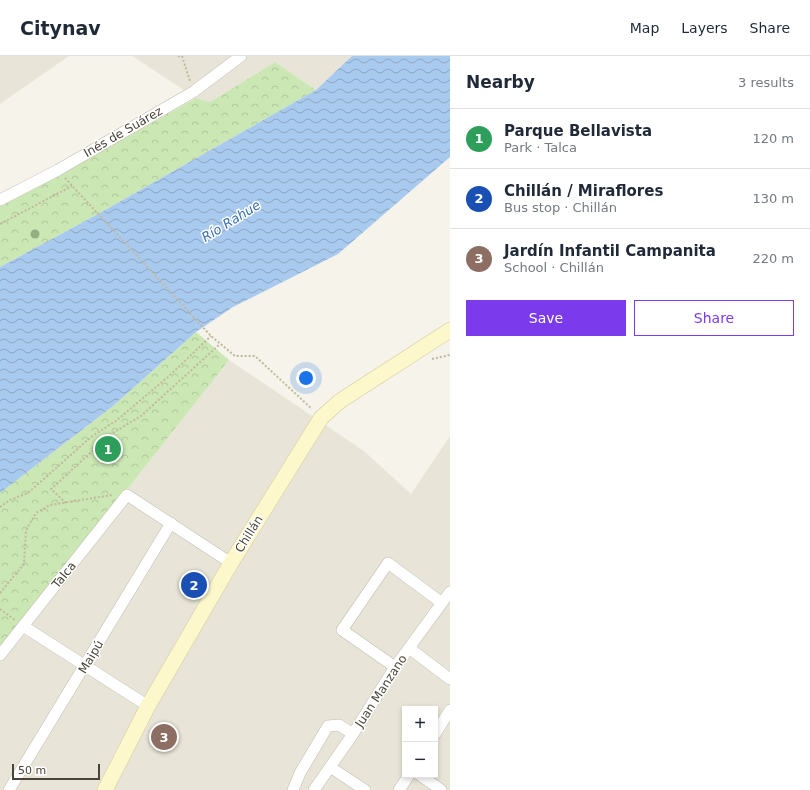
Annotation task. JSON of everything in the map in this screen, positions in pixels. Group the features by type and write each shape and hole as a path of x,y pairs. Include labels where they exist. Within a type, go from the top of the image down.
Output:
{"street":[{"name":"Inés de Suárez","path":"0,200 58,170 193,92 241,56"},
{"name":"Chillán","path":"105,790 148,706 231,563 321,418 340,401 450,330"},
{"path":"127,495 231,563"},
{"name":"Talca","path":"0,655 127,495"},
{"name":"Maipú","path":"9,790 171,523"},
{"path":"395,667 342,630 388,563 442,603"},
{"name":"Juan Manzano","path":"314,790 353,734 395,667 450,592"},
{"path":"23,626 148,706"},
{"path":"409,648 450,679"},
{"path":"438,729 450,710"},
{"path":"293,790 300,773 328,726 338,725 353,734"},
{"path":"330,767 365,790"},
{"path":"399,790 407,778"},
{"path":"424,778 441,790"}],"path":[{"path":"178,56 182,57 193,92"},
{"path":"58,170 211,336 234,356 255,356 321,418"},
{"path":"0,224 72,186"},
{"path":"0,507 10,500 28,493 91,437 117,420 168,377 211,336"},
{"path":"66,503 51,489 111,434 141,416 220,344"},
{"path":"0,593 24,564 26,530 36,514 50,505 104,496 127,495"},
{"path":"0,609 23,626"}],"shaded area":[{"path":"0,56 69,56 0,104"},
{"path":"132,56 352,56 316,90 275,62 210,102 196,98"},
{"path":"229,360 364,451 411,494 450,436 450,790 0,790 0,651"}],"green space":[{"path":"275,62 316,90 98,214 0,267 0,204 68,170 196,98 210,102"},
{"path":"196,332 229,360 0,651 0,493 113,406"}],"water":[{"name":"Río Rahue","path":"352,56 450,56 450,157 338,254 233,307 196,332 113,406 0,493 0,267 98,214 316,90"}],"place":[{"name":"Parque Bellavista","path":"108,449"},
{"name":"Chillán / Miraflores","path":"194,585"},
{"name":"Jardín Infantil Campanita","path":"164,737"}]}
